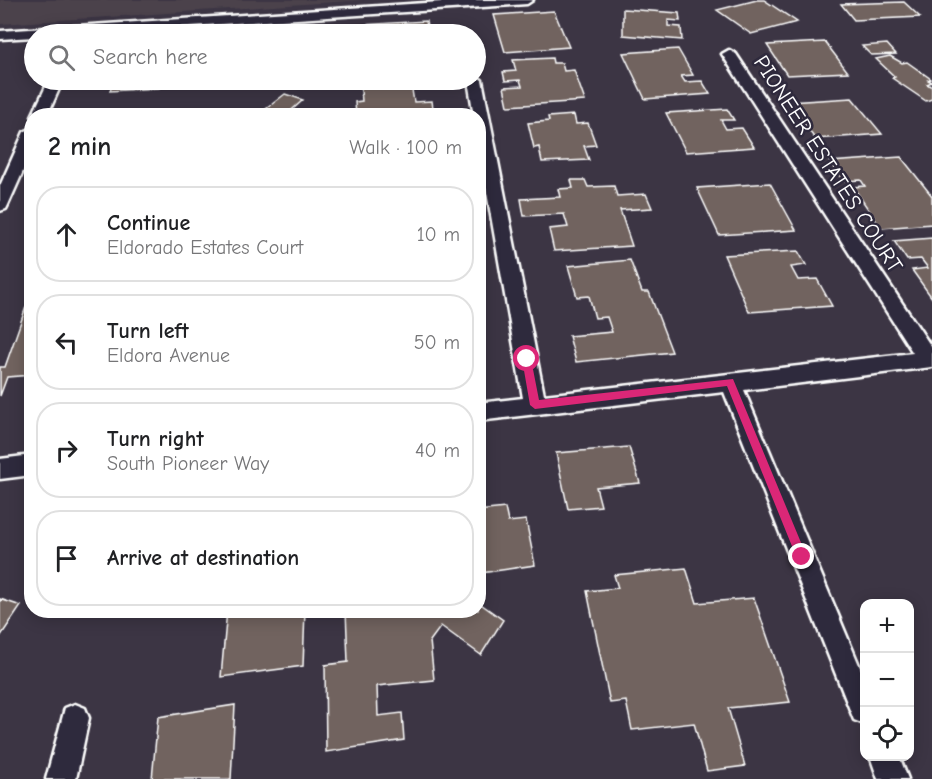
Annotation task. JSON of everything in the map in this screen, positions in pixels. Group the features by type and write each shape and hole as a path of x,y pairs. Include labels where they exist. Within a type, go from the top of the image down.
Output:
{"street":[{"path":"190,24 527,0"},
{"path":"0,35 24,34"},
{"name":"PIONEER ESTATES COURT","path":"729,54 930,359"},
{"path":"43,108 51,90"},
{"path":"477,90 480,108"},
{"path":"486,140 535,405"},
{"path":"0,205 24,150"},
{"path":"486,411 930,359"},
{"path":"730,382 863,707"},
{"path":"0,469 24,466"},
{"path":"61,779 75,718"},
{"path":"886,761 893,779"}],"shaded area":[{"path":"0,0 364,0 0,24"}],"building":[{"path":"764,0 797,22 751,34 717,10"},
{"path":"904,2 920,17 854,20 841,4"},
{"path":"623,9 679,13 680,21 668,20 668,26 681,27 682,40 623,35"},
{"path":"554,11 569,47 505,52 494,15"},
{"path":"426,21 426,24 377,24"},
{"path":"825,42 848,72 787,75 767,45"},
{"path":"887,44 896,54 871,55 862,46"},
{"path":"678,49 693,75 681,76 685,82 702,81 710,94 645,99 623,53"},
{"path":"890,56 902,63 907,62 931,79 928,80 932,82 927,84 932,87 932,99 926,101 892,78 895,77 876,59"},
{"path":"552,58 553,63 562,63 564,71 574,70 585,101 508,106 504,87 522,86 520,80 505,81 503,72 516,71 513,60"},
{"path":"361,90 412,90 414,102 432,101 433,108 355,108 355,102 362,101"},
{"path":"285,94 303,100 294,108 267,108"},
{"path":"852,98 882,134 815,139 789,102"},
{"path":"727,109 734,120 721,120 726,129 742,128 754,147 686,152 666,113"},
{"path":"574,115 576,124 588,123 596,145 584,146 589,160 542,162 539,147 534,148 528,123 549,121 548,117"},
{"path":"901,157 932,196 932,224 881,228 853,187 865,186 861,180 843,181 830,162"},
{"path":"571,180 585,180 588,187 614,186 617,196 646,194 652,208 620,210 632,246 554,251 549,229 568,227 564,214 524,216 521,199 560,197 558,189 573,188"},
{"path":"770,183 796,230 719,235 697,188"},
{"path":"932,238 932,298 912,270 928,268 921,259 907,260 894,241"},
{"path":"798,251 806,265 791,267 798,280 817,279 832,306 749,312 724,255"},
{"path":"630,260 642,292 649,292 672,352 576,362 569,336 612,332 607,317 595,318 589,296 577,297 568,266"},
{"path":"24,313 24,376 7,377 0,396 0,367 5,367"},
{"path":"629,447 640,483 596,487 601,506 568,509 556,453"},
{"path":"505,508 508,522 526,520 535,565 486,572 486,510"},
{"path":"686,568 697,603 754,598 790,702 728,708 745,766 707,771 694,723 632,730 626,701 610,703 587,591 618,588 614,575"},
{"path":"0,599 21,606 0,637"},
{"path":"486,608 503,620 481,655 441,626 430,641 434,680 377,686 378,716 402,713 404,740 326,752 325,665 348,662 346,618 486,618"},
{"path":"226,618 305,618 303,666 221,677"},
{"path":"235,705 231,779 152,779 158,717"}],"route":[{"path":"527,359 535,405 730,382 802,557"}]}
